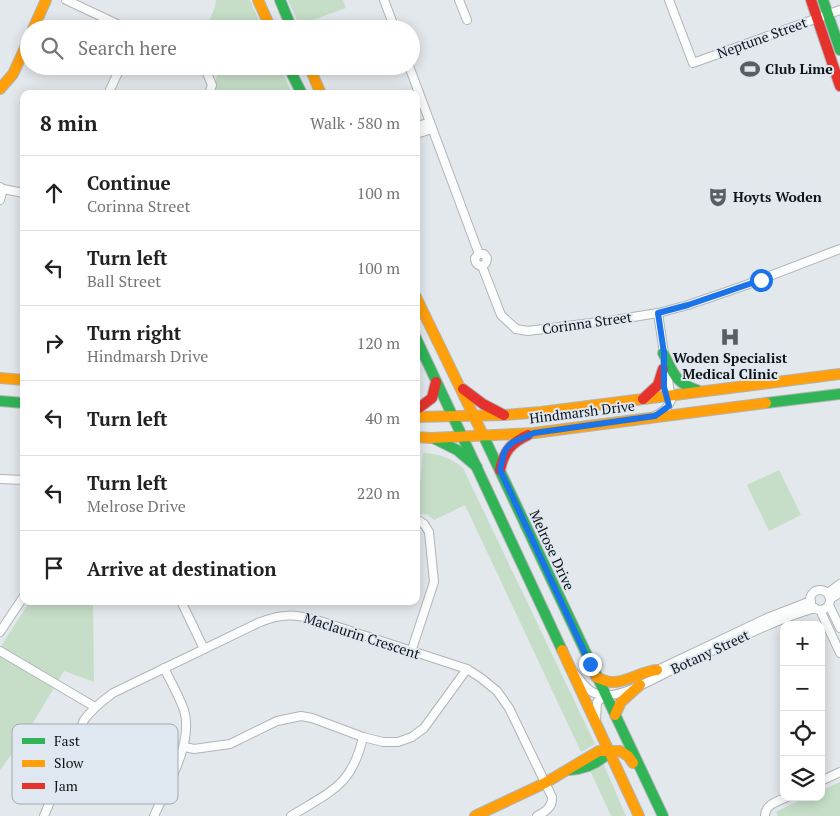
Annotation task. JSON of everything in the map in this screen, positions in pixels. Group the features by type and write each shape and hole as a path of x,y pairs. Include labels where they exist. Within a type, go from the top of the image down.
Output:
{"main road":[{"path":"37,20 46,0"},
{"path":"280,0 288,20"},
{"path":"811,0 840,86"},
{"path":"824,0 828,15 837,29 840,50"},
{"path":"259,3 267,20"},
{"path":"0,89 13,74 20,59"},
{"path":"292,75 300,90"},
{"path":"313,75 319,90"},
{"name":"Melrose Drive","path":"420,305 484,435 604,696 621,727 662,816"},
{"path":"420,347 597,725 613,751 639,816"},
{"path":"664,353 677,380 684,386 703,391"},
{"path":"643,399 658,386 663,369"},
{"name":"Hindmarsh Drive","path":"420,417 505,415 643,399 668,399 703,391 840,374"},
{"path":"0,378 20,380"},
{"path":"420,407 432,398 436,382"},
{"path":"460,386 482,404 505,415"},
{"name":"Hindmarsh Drive","path":"420,437 534,433 655,416 838,395"},
{"path":"0,401 20,403"},
{"path":"500,470 506,449 513,442 534,433"},
{"path":"431,438 457,450 477,467"},
{"path":"596,677 612,682 624,680 646,671 657,670"},
{"path":"615,716 621,702 640,684"},
{"path":"475,816 496,811 569,770 577,770 603,760 613,751 621,736 621,727"},
{"path":"613,751 628,756 642,773"}],"street":[{"path":"66,0 109,20"},
{"path":"384,0 392,20"},
{"path":"459,0 467,20"},
{"name":"Neptune Street","path":"669,0 693,63 840,10"},
{"path":"110,90 117,75"},
{"path":"208,75 212,85 210,90"},
{"name":"Corinna Street","path":"412,75 418,90"},
{"name":"Corinna Street","path":"420,96 478,254 484,254 487,258 486,264 482,266 498,310 507,322 519,330 528,331 658,313 746,285 840,249"},
{"path":"420,126 431,125"},
{"path":"420,132 431,125"},
{"path":"0,200 2,188 20,191"},
{"path":"655,416 668,399 658,313"},
{"path":"664,353 663,369 668,399 680,413"},
{"path":"0,479 20,480"},
{"path":"411,652 434,582 429,532 424,524 420,522"},
{"path":"818,609 825,608 840,584"},
{"path":"840,628 829,599 820,590 816,591 812,594 811,601 818,609 840,653"},
{"path":"829,599 840,593"},
{"name":"Botany Street","path":"604,696 767,618 811,601"},
{"path":"0,632 20,602"},
{"path":"183,605 204,649"},
{"name":"Botany Street","path":"604,696 615,695 769,624 818,609"},
{"name":"Maclaurin Crescent","path":"82,724 95,707 113,693 164,668 273,616 303,616 467,669 481,678 502,697 509,708 545,783 552,801 548,809 537,816"},
{"path":"0,651 95,707"},
{"path":"164,668 184,710 186,727 184,747 178,761"},
{"path":"184,747 194,749 230,744 277,721 300,716 312,718 362,737 383,742 398,742 412,737 424,728 467,669"},
{"path":"571,670 590,691 604,696 596,705 597,725"},
{"path":"291,816 334,789 346,779 354,766 362,737"},
{"path":"825,779 840,772"},
{"path":"765,816 768,806 780,800"},
{"name":"Maclaurin Crescent","path":"44,816 49,804"},
{"path":"154,816 159,804"}],"green space":[{"path":"216,0 250,0 259,20 210,20"},
{"path":"288,0 343,0 346,8 313,20 297,20"},
{"path":"217,75 284,75 290,90 214,90"},
{"path":"423,453 445,457 463,468 595,744 581,752 465,505 434,520 427,514 420,515"},
{"path":"779,470 801,515 769,531 747,485"},
{"path":"27,605 93,605 94,682 64,671 32,724 12,724 12,754 0,770 0,648"},
{"path":"603,763 626,816 611,816 589,768"},
{"path":"840,782 840,816 778,816 776,812 799,801 825,801 825,789"}],"traffic: fast":[{"path":"280,0 288,20"},
{"path":"823,0 840,50"},
{"path":"292,75 300,90"},
{"path":"420,347 462,436"},
{"path":"663,353 679,380 697,390"},
{"path":"766,403 840,394"},
{"path":"0,401 20,403"},
{"path":"483,435 663,816"},
{"path":"462,436 562,650"},
{"path":"435,439 457,450 477,467"},
{"path":"569,770 591,765 609,752"}],"traffic: slow":[{"path":"37,20 46,0"},
{"path":"258,0 267,20"},
{"path":"0,89 13,74 20,59"},
{"path":"313,75 319,90"},
{"path":"420,305 483,435"},
{"path":"420,417 505,415 541,412 840,374"},
{"path":"0,378 20,380"},
{"path":"420,437 534,433 766,403"},
{"path":"562,650 639,816"},
{"path":"596,677 608,682 617,682 657,670"},
{"path":"615,715 621,702 640,685"},
{"path":"475,816 545,783 599,751 620,751 628,756 633,763"}],"traffic: jam":[{"path":"811,0 840,86"},
{"path":"643,399 658,385 663,369"},
{"path":"420,407 432,398 436,382"},
{"path":"463,389 483,404 504,415"},
{"path":"500,470 509,448 528,435"}],"place":[{"name":"Club Lime","path":"750,69"},
{"name":"Hoyts Woden","path":"718,197"},
{"name":"Woden Specialist Medical Clinic","path":"730,337"}],"route":[{"path":"590,664 500,470 504,453 513,442 534,433 655,416 661,413 669,406 664,387 664,353 658,313 688,305 761,280"}]}
